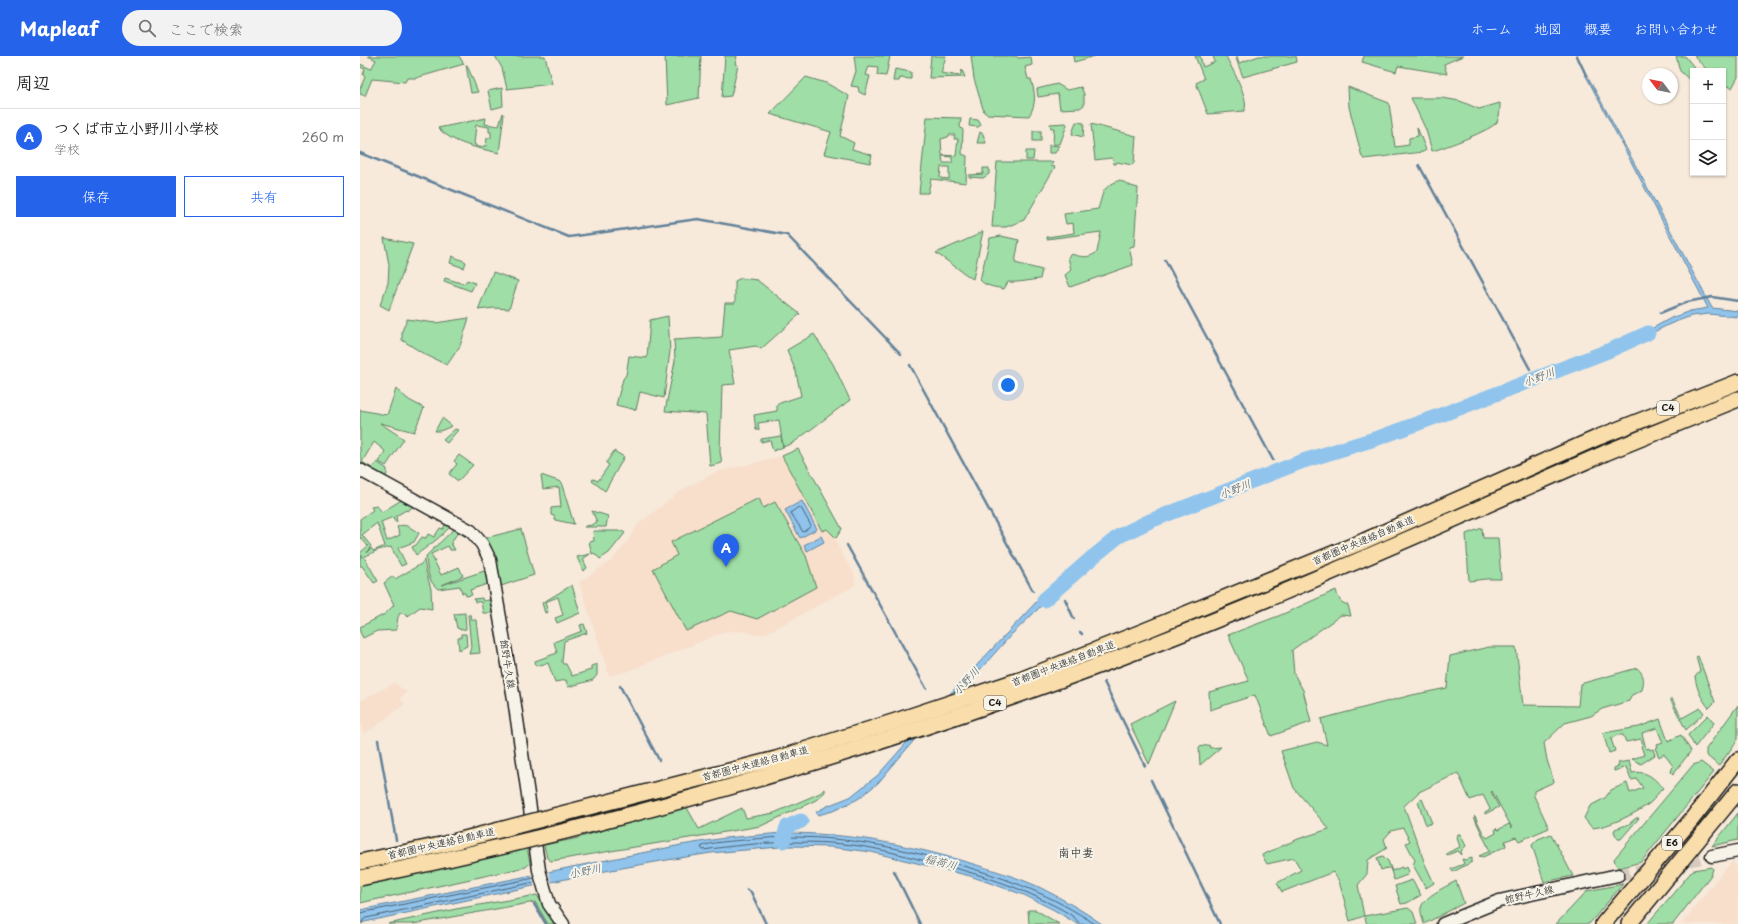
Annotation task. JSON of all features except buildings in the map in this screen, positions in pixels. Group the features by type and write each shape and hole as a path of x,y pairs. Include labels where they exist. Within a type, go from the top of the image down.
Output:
{"highway":[{"name":"首都圏中央連絡自動車道","path":"360,862 445,844 776,759 1025,678 1364,541 1599,437 1738,382"},
{"name":"首都圏中央連絡自動車道","path":"360,878 513,843 676,802 779,773 1030,691 1271,597 1370,556 1605,453 1738,399"},
{"name":"E6","path":"1603,924 1659,859 1738,760"},
{"name":"E6","path":"1629,924 1738,791"}],"main road":[{"name":"館野牛久線","path":"360,470 471,532 482,544 490,560 514,699 539,870 549,904 563,924"},
{"path":"1712,856 1738,851"},
{"name":"館野牛久線","path":"1443,924 1499,901 1618,875"}],"shaded area":[{"path":"782,456 822,531 827,529 836,538 839,549 854,573 855,584 765,634 755,635 747,632 727,631 626,672 609,676 579,582 612,560 627,542 638,524 682,490 716,472"},
{"path":"394,683 407,692 400,698 405,704 364,735 360,722 360,701"},
{"path":"1733,861 1738,868 1738,924 1681,924 1723,871"}],"green space":[{"path":"368,56 459,56 464,64 416,78 407,78 405,82 372,79 365,96 360,94 360,89 365,77 363,75 365,69 360,67 360,64 371,69 376,60"},
{"path":"495,56 545,56 552,84 507,89 502,68"},
{"path":"665,56 701,56 699,98 667,105"},
{"path":"725,56 737,56 735,64 738,65 731,96 722,97"},
{"path":"854,56 890,56 886,76 877,75 878,67 869,66 866,75 870,76 865,95 859,92 858,87 851,86 856,71"},
{"path":"931,56 946,56 941,73 960,76 962,70 965,77 929,78"},
{"path":"971,56 1031,57 1032,65 1025,67 1028,79 1031,79 1034,93 1033,107 1029,116 987,114 984,112 974,79"},
{"path":"1073,56 1095,56 1074,62"},
{"path":"1195,56 1200,56 1203,67 1215,62 1213,56 1226,56 1243,92 1245,99 1244,111 1208,114 1196,83 1204,79"},
{"path":"1235,56 1237,56 1239,63 1259,56 1296,56 1297,62 1243,77"},
{"path":"1364,56 1463,56 1444,64 1447,74 1398,66 1396,72 1362,62"},
{"path":"1676,56 1685,56 1695,68 1690,68 1690,80 1680,71"},
{"path":"1694,56 1738,56 1738,77 1732,88 1726,85 1726,68 1705,68"},
{"path":"467,65 478,92 471,93"},
{"path":"895,69 911,72 911,79 900,78 899,81 893,81"},
{"path":"806,77 826,83 849,96 840,136 854,143 852,149 872,155 870,163 824,154 831,132 770,114"},
{"path":"1057,84 1067,90 1081,87 1084,94 1084,105 1080,108 1060,109 1058,94 1038,97 1037,89"},
{"path":"1348,87 1389,103 1395,147 1409,145 1409,138 1418,136 1417,127 1426,150 1423,152 1364,159 1362,157 1349,107"},
{"path":"502,88 503,106 492,109 488,91"},
{"path":"1411,98 1442,98 1460,101 1479,109 1500,103 1499,115 1497,122 1477,134 1457,143 1432,151 1426,130"},
{"path":"503,113 499,153 474,147 458,142 438,128 486,118 485,124 499,126","holes":["476,125 489,127 491,138 487,138 486,146 476,147 474,144"]},
{"path":"927,117 961,118 960,127 963,130 962,154 967,156 966,183 931,179 928,193 919,193","holes":["949,135 955,135 954,139 958,139 956,156 942,155 941,139 948,137","942,156 952,157 952,163 943,163","941,167 949,167 949,179 940,178"]},
{"path":"970,119 978,120 981,125 978,127 969,126"},
{"path":"1076,122 1084,123 1083,137 1072,134"},
{"path":"1066,123 1067,125 1060,144 1053,144 1054,128 1051,128 1050,124"},
{"path":"1091,124 1136,136 1134,163 1132,165 1117,162 1114,164 1113,159 1111,158 1095,160"},
{"path":"1033,131 1041,131 1041,141 1033,141"},
{"path":"980,132 983,134 986,143 977,143"},
{"path":"1049,145 1059,146 1055,153 1049,153"},
{"path":"1026,151 1034,151 1033,160 1026,160"},
{"path":"997,162 1053,162 1051,166 1055,167 1024,220 1006,227 992,227"},
{"path":"983,168 989,168 989,174 983,178 969,177 969,175 983,174"},
{"path":"1120,180 1138,188 1134,246 1129,247 1133,265 1070,287 1065,275 1071,270 1068,257 1071,254 1082,257 1097,252 1101,232 1047,239 1047,237 1074,233 1073,223 1066,224 1064,214 1098,209 1106,188"},
{"path":"983,231 973,279 936,253 975,236"},
{"path":"1001,236 1019,240 1015,263 1042,270 1040,279 1008,282 1004,289 988,285 980,280 990,238"},
{"path":"384,238 413,244 389,310 380,305 388,283 389,265"},
{"path":"452,256 466,262 464,268 450,263"},
{"path":"493,272 518,281 509,309 494,308 478,310"},
{"path":"445,278 464,284 467,280 475,283 471,291 444,281"},
{"path":"741,278 757,280 800,314 761,349 756,346 729,350 735,384 722,385 720,452 722,463 710,466 706,414 665,411 675,361 674,340 722,337 725,303 735,303 735,281"},
{"path":"668,316 670,351 664,398 640,392 636,410 616,405 623,379 626,375 629,356 647,358 650,320"},
{"path":"469,318 460,346 447,365 424,354 402,340 402,331 407,319 435,323"},
{"path":"814,334 833,364 850,400 793,443 783,447 779,420 758,423 759,430 756,430 754,415 777,411 777,404 801,396 796,372 787,350"},
{"path":"396,389 409,400 424,408 414,432 380,423 404,439 386,466 379,462 385,451 374,442 362,462 372,468 377,462 387,469 385,478 360,465 360,410 387,415"},
{"path":"442,418 452,426 440,431 435,431"},
{"path":"455,429 458,430 447,443 443,440"},
{"path":"781,436 783,447 773,451 770,440 761,442 761,439"},
{"path":"798,449 842,529 836,538 827,529 822,531 782,456"},
{"path":"614,451 624,457 605,491 592,481 593,479 598,481 609,465 606,463"},
{"path":"459,455 473,465 458,481 449,474 457,464 454,461"},
{"path":"541,475 561,482 574,524 555,520 554,516 551,515 551,508 561,507 559,487 543,489"},
{"path":"759,498 763,508 775,502 806,556 816,587 757,619 731,611 686,631 653,569 677,555 671,542"},
{"path":"403,499 414,506 396,516 397,522 395,522 393,517 381,522 387,541 400,535 397,527 403,525 419,533 414,542 398,548 406,564 401,566 391,547 378,550 364,557 378,581 374,583 362,566 360,566 360,558 363,556 361,556 360,553 368,546 361,538 360,539 360,519 373,510 371,507 377,506 382,512","holes":["377,523 385,546 373,551 371,548 366,553 371,546 362,535"]},
{"path":"592,511 608,516 606,527 584,527 597,522"},
{"path":"447,521 452,524 448,529 416,555 412,547 416,545 422,537 426,538 428,534 434,537 440,528 443,529"},
{"path":"455,528 467,535 466,537 458,532 451,543 455,550 450,550 448,546 431,554 441,575 459,567 463,576 442,585 487,570 490,583 470,590 472,595 466,596 465,593 462,593 460,586 438,589 430,579 426,556"},
{"path":"1482,528 1483,538 1498,538 1501,579 1469,581 1466,534"},
{"path":"521,529 534,575 501,586 494,554 485,538"},
{"path":"593,531 622,531 625,533 609,553 600,559 594,553 592,554 589,542 594,541"},
{"path":"590,554 583,559 587,568 583,571 577,557"},
{"path":"424,560 431,589 432,609 420,607 408,616 400,613 396,630 377,631 363,638 360,632 360,627 385,614 394,605 384,583 393,576 395,579 421,564"},
{"path":"572,585 580,613 557,623 555,618 563,615 558,597 545,602 548,612 545,613 542,603"},
{"path":"1336,590 1340,600 1348,605 1351,616 1341,615 1292,650 1294,674 1303,690 1311,722 1271,736 1255,695 1210,710 1209,692 1249,681 1228,635 1281,615"},
{"path":"482,598 483,601 494,599 495,613 483,613 481,602 475,602 474,599"},
{"path":"465,613 466,629 460,630 457,628 454,614"},
{"path":"468,615 471,615 472,620 476,620 480,653 469,654 471,647"},
{"path":"584,624 587,633 564,641 562,662 563,664 566,664 572,676 591,670 591,666 597,664 597,675 593,680 568,687 566,680 555,682 548,663 536,666 535,661 557,653 554,642 582,631 580,625"},
{"path":"461,634 466,634 467,646 459,650 458,638 461,638"},
{"path":"1489,647 1516,647 1523,705 1578,706 1580,684 1637,668 1640,671 1643,678 1642,690 1632,695 1629,701 1602,709 1591,716 1565,723 1544,743 1547,760 1554,782 1534,791 1534,796 1549,828 1519,841 1516,837 1505,841 1506,846 1483,857 1479,856 1490,851 1474,817 1475,816 1487,838 1496,833 1496,828 1498,830 1509,824 1512,828 1492,791 1491,792 1499,807 1485,814 1485,812 1490,809 1483,795 1470,800 1458,773 1419,792 1404,806 1425,864 1434,883 1426,888 1413,865 1415,860 1406,843 1410,841 1403,828 1391,831 1384,839 1387,848 1368,860 1367,874 1358,885 1364,916 1350,921 1339,881 1333,872 1282,892 1277,883 1301,870 1294,858 1267,864 1262,855 1298,839 1329,829 1294,788 1281,751 1317,742 1327,745 1321,719 1412,695 1447,688 1450,656"},
{"path":"1698,656 1715,702 1709,708 1700,694 1696,682 1695,677 1700,671 1696,657"},
{"path":"1670,699 1672,699 1682,718 1700,708 1704,713 1686,730"},
{"path":"1175,701 1149,764 1130,724"},
{"path":"1738,705 1738,739 1719,766 1706,755 1706,749"},
{"path":"1708,715 1714,723 1695,747 1688,735"},
{"path":"1660,719 1668,741 1681,735 1691,751 1673,774 1671,772 1673,766 1664,754 1659,757 1655,748 1658,747 1657,745 1663,743 1657,728 1642,733 1646,749 1653,749 1655,755 1641,764 1632,759 1644,755 1641,746 1643,744 1641,739 1626,742 1623,735 1617,735 1611,739 1615,751 1609,753 1603,733 1639,727"},
{"path":"1209,745 1210,748 1221,747 1200,765 1199,747"},
{"path":"1629,761 1632,773 1637,772 1646,774 1653,778 1663,788 1652,801 1638,811 1606,825 1592,828 1584,818 1590,806 1605,798 1611,790 1627,783 1630,793 1643,788 1637,779 1631,780 1626,767 1614,771 1614,768 1619,766 1618,763"},
{"path":"1701,762 1714,772 1641,862 1619,868 1614,859 1693,765"},
{"path":"825,789 825,792 816,800 761,826 551,861 547,858 544,845 574,839 686,806 699,829 742,808 746,818 774,813 820,793"},
{"path":"1422,799 1432,823 1426,825 1418,802"},
{"path":"1738,813 1738,840 1712,846"},
{"path":"1636,818 1639,818 1621,839 1618,839 1614,832 1615,829 1629,824"},
{"path":"1458,834 1460,834 1466,846 1461,851 1462,855 1458,851 1447,855 1447,853 1460,847 1457,838"},
{"path":"1551,834 1573,876 1544,882 1532,845 1538,839"},
{"path":"527,848 530,863 526,867 360,903 360,885"},
{"path":"1383,856 1388,861 1392,871 1402,867 1403,869 1407,867 1409,872 1407,875 1394,880 1390,868 1381,870 1377,858"},
{"path":"1472,858 1472,862 1453,872 1451,869 1464,864 1462,859 1466,860"},
{"path":"1712,867 1713,869 1711,875 1673,924 1647,924 1693,870"},
{"path":"1412,880 1421,895 1407,903 1401,904 1395,886"},
{"path":"1456,881 1464,903 1424,924 1421,912 1423,904 1436,892"},
{"path":"1623,884 1589,924 1556,924 1587,891"},
{"path":"537,895 554,924 548,924 535,902 413,924 388,924 456,909"},
{"path":"1408,908 1413,912 1417,924 1367,924 1364,916"},
{"path":"1028,910 1036,910 1059,924 1029,924"}],"water":[{"path":"1587,75 1712,308 1738,311 1738,317 1709,314 1691,316 1626,343 1671,318 1690,311 1708,308 1586,76"},
{"path":"802,501 817,529 800,538 785,510"},
{"path":"821,536 824,542 807,551 804,545"},
{"path":"1057,585 1060,588 1011,635 952,701 916,738 878,783 858,799 833,811 818,815 816,812 850,797 878,775 946,698 1039,599 1041,599"},
{"name":"稲荷川","path":"782,833 854,837 923,850 970,863 1014,877 1039,887 1071,904 1102,924 1077,924 1054,910 1024,895 970,876 871,852 830,847 791,846 711,853 661,861 589,874 360,923 360,910 681,845 725,838"}],"pier":[{"path":"548,869 552,884 535,888 531,873"}],"waterway":[{"path":"1577,56 1586,75"},
{"path":"360,153 569,237 698,219 787,235 901,354"},
{"path":"1419,165 1530,369"},
{"path":"1165,260 1273,460"},
{"path":"1660,313 1687,302 1712,297 1738,301"},
{"name":"小野川","path":"1044,600 1119,536 1150,521 1303,461 1378,438 1449,412 1608,351 1648,333"},
{"path":"910,365 1033,591"},
{"path":"847,545 926,688"},
{"path":"1065,599 1074,619"},
{"path":"1104,682 1145,766"},
{"path":"620,686 659,760"},
{"path":"378,740 396,840"},
{"path":"1151,780 1220,924"},
{"name":"小野川","path":"783,841 787,827 801,821"},
{"path":"894,871 920,924"},
{"path":"747,890 751,892 766,924"},
{"path":"534,904 546,924"}],"tunnel":[{"path":"1618,875 1712,856"}],"place":[{"name":"つくば市立小野川小学校","path":"726,567"}],"district":[{"name":"南中妻","path":"1076,853"}]}
